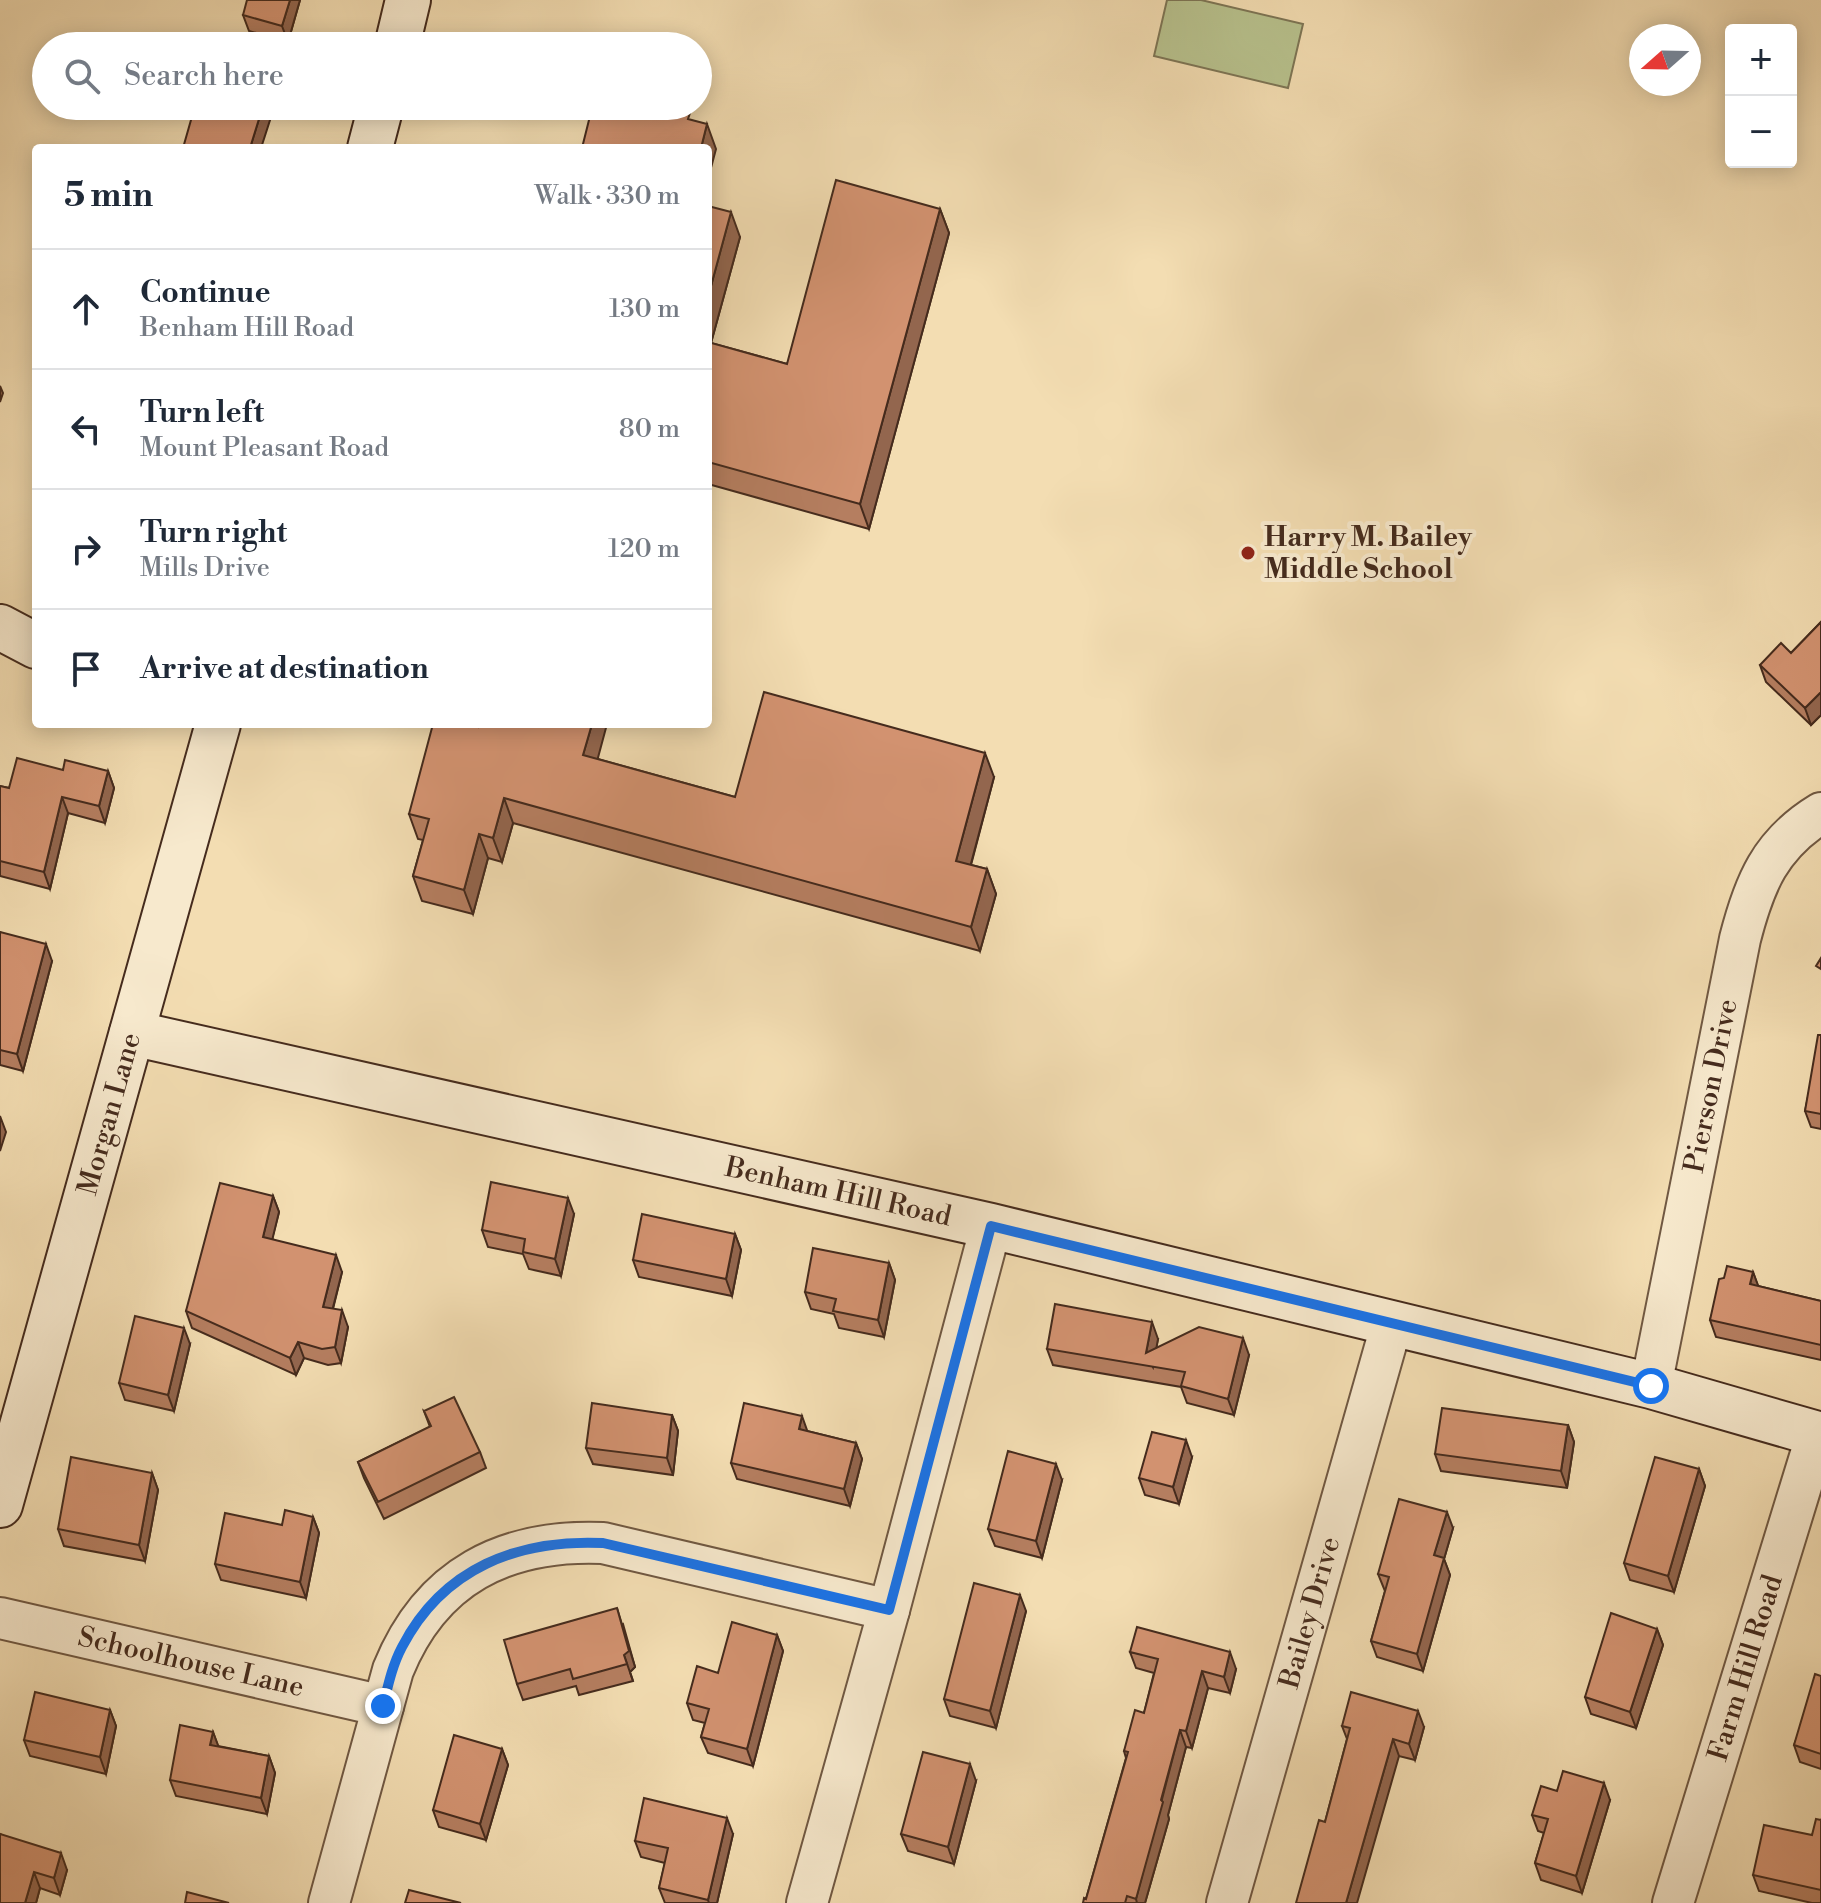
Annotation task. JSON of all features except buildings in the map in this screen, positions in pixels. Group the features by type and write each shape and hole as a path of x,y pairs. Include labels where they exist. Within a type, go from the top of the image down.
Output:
{"street":[{"path":"400,32 408,0"},
{"path":"371,144 377,120"},
{"path":"0,627 32,644"},
{"name":"Morgan Lane","path":"0,1505 132,1033 207,728"},
{"name":"Pierson Drive","path":"1651,1386 1740,939 1751,898 1768,861 1792,835 1821,813"},
{"name":"Benham Hill Road","path":"132,1033 991,1226 1651,1386 1819,1435"},
{"path":"807,1903 991,1226"},
{"name":"Bailey Drive","path":"1227,1903 1392,1323"},
{"name":"Farm Hill Road","path":"1673,1903 1819,1435"},
{"path":"329,1903 402,1647 421,1619 447,1590 474,1569 504,1555 535,1546 569,1541 603,1543 889,1610"},
{"name":"Schoolhouse Lane","path":"0,1618 383,1706"}],"green space":[{"path":"1167,0 1201,0 1303,24 1288,88 1154,56"}],"place":[{"name":"Harry M. Bailey Middle School","path":"1248,553"}],"route":[{"path":"383,1706 402,1647 421,1619 447,1590 474,1569 504,1555 535,1546 569,1541 603,1543 889,1610 991,1226 1651,1386"}]}
